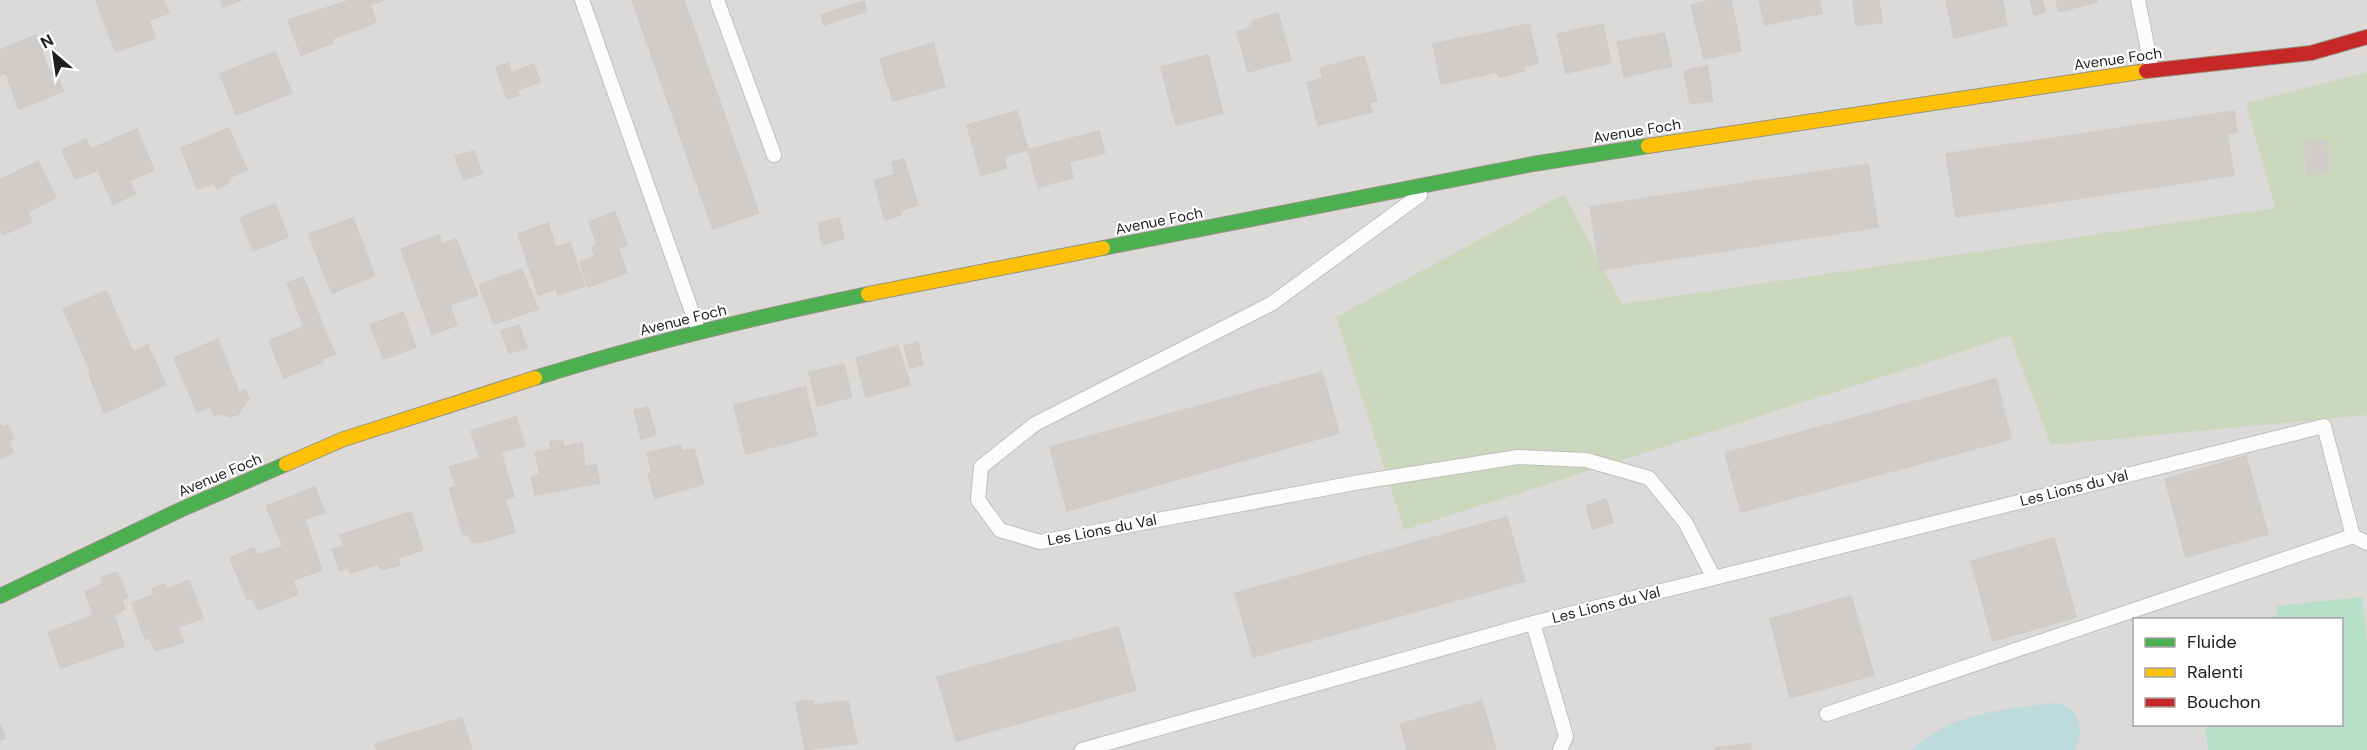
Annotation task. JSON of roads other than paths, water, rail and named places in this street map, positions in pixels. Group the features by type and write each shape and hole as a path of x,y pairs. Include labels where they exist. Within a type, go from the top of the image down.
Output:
{"street":[{"name":"Avenue Foch","path":"0,596 180,510 344,439 586,362 699,332 866,294 1533,164 2152,70 2311,53 2367,37"}],"lane":[{"path":"582,0 699,332"},
{"path":"717,0 774,155"},
{"path":"2138,0 2152,70"},
{"name":"Les Lions du Val","path":"1434,184 1271,304 1035,424 981,467 978,500 1000,530 1040,542 1359,482 1518,457 1586,460 1649,478 1685,522 1714,578"},
{"name":"Les Lions du Val","path":"1082,750 1533,623 2324,426 2352,536"},
{"path":"1827,714 2352,536 2367,543"},
{"name":"Les Lions du Val","path":"1533,623 1568,743 1560,750"}],"water":[{"path":"2055,703 2070,709 2078,720 2080,735 2075,750 1912,750 1926,738 1960,720 1998,711"}]}
